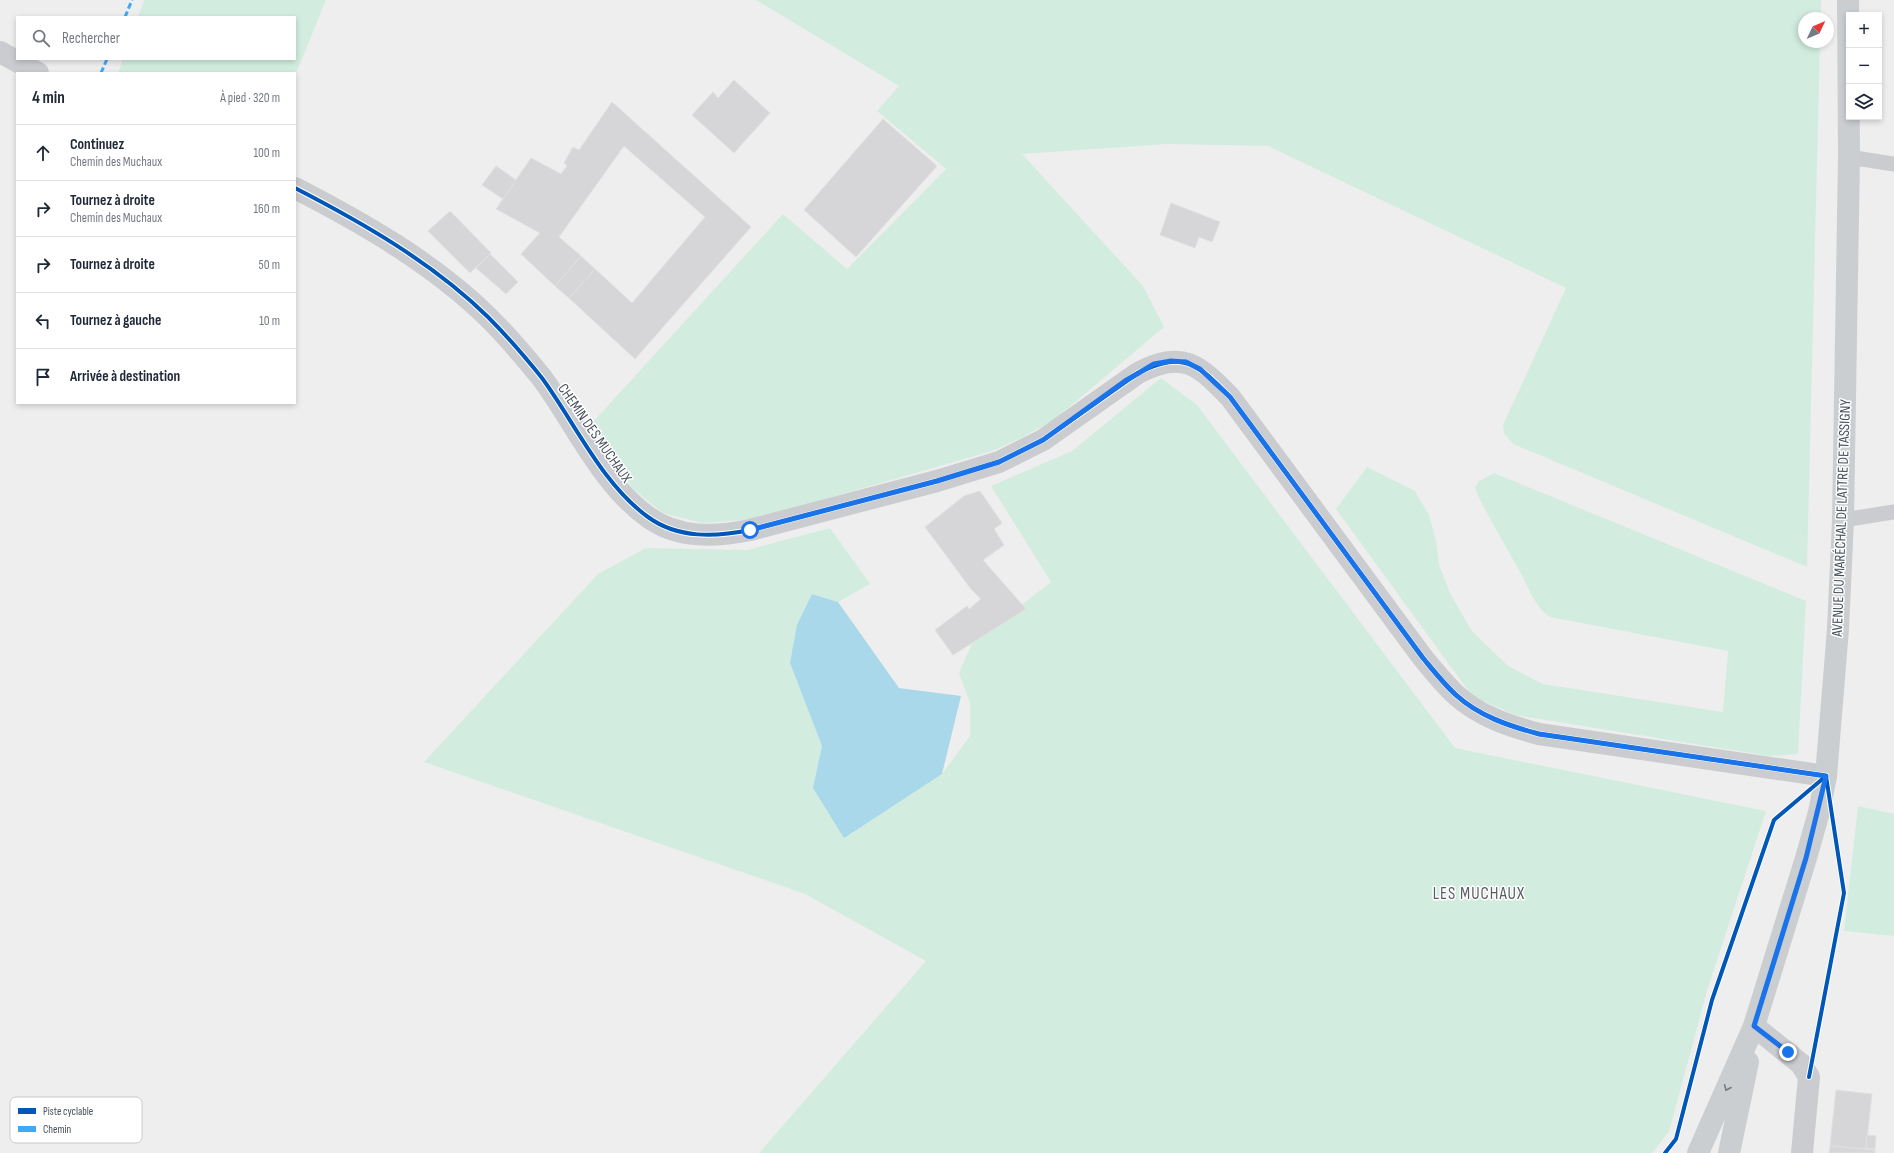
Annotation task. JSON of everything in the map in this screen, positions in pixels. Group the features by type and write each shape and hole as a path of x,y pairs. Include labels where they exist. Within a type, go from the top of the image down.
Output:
{"main road":[{"name":"AVENUE DU MARÉCHAL DE LATTRE DE TASSIGNY","path":"1698,1153 1754,1026 1806,858 1826,776 1838,629 1843,520 1849,157 1848,0"},
{"name":"AVENUE DU MARÉCHAL DE LATTRE DE TASSIGNY","path":"1729,1153 1741,1100 1754,1026"}],"street":[{"path":"0,52 36,72"},
{"name":"CHEMIN DES MUCHAUX","path":"296,189 342,213 416,258 469,300 509,340 542,379 617,487 649,517 666,526 705,536 725,535 750,530 974,470 1020,453 1043,440 1138,372 1154,364 1165,362 1186,362 1200,369 1230,397 1423,658 1456,695 1475,708 1506,724 1539,734 1826,776"},
{"path":"1754,1026 1797,1060 1809,1077 1802,1153"}],"lane":[{"path":"1849,157 1894,164"},
{"path":"1843,520 1894,512"}],"green space":[{"path":"144,0 326,0 296,74 296,72 118,72 123,60 296,60 296,16 138,16"},
{"path":"756,0 1821,0 1821,12 1798,12 1798,48 1820,48 1807,567 1513,444 1504,433 1503,425 1566,288 1268,146 1167,144 1022,154 1143,286 1164,327 1055,419 1023,437 992,451 756,519 702,523 663,513 632,488 592,423 783,214 847,269 946,169 877,111 899,86"},
{"path":"1161,378 1197,405 1455,748 1766,811 1707,991 1669,1132 1652,1153 759,1153 926,961 805,894 424,762 598,574 646,548 747,550 830,528 870,584 838,602 812,594 790,663 822,746 813,788 844,837 942,774 970,736 970,703 959,673 972,643 1051,582 991,486 1072,451"},
{"path":"1367,467 1415,491 1429,515 1436,541 1439,565 1450,593 1471,630 1508,666 1543,684 1723,712 1728,651 1550,617 1544,613 1532,596 1475,488 1478,482 1494,473 1806,601 1798,754 1769,756 1515,715 1472,696 1336,509"},
{"path":"1858,806 1894,814 1894,936 1844,931"}],"water":[{"path":"812,594 838,602 899,688 961,696 942,774 844,838 813,788 822,746 790,663 797,625"}],"building":[{"path":"734,80 770,113 734,153 692,115 713,92 718,98"},
{"path":"612,102 751,227 635,359 569,298 595,269 632,303 705,217 624,146 559,237 581,256 555,286 521,254 540,233 496,209 531,158 561,174 567,166 564,163 573,147 579,150"},
{"path":"883,119 937,166 856,257 804,210"},
{"path":"496,166 516,180 503,199 482,185"},
{"path":"1171,203 1220,222 1212,242 1199,237 1195,248 1160,235"},
{"path":"450,211 491,253 470,273 428,231"},
{"path":"490,254 518,282 506,294 476,268"},
{"path":"581,256 595,269 569,298 555,286"},
{"path":"980,491 1002,523 994,529 1004,545 983,560 1026,609 953,655 935,630 967,606 969,609 981,599 971,589 925,527 964,496"},
{"path":"1836,1090 1872,1094 1866,1149 1830,1146"},
{"path":"1867,1135 1876,1136 1875,1149 1866,1148"},
{"path":"1830,1146 1875,1150 1875,1153 1829,1153"}],"marked path":[{"path":"125,16 132,0"},
{"path":"101,72 107,60"}],"cycle path":[{"path":"296,189 346,215 396,245 467,297 502,332 542,378 590,452 617,488 648,517 672,529 684,533 711,535 750,530 937,481 999,462 1043,440 1138,373 1167,362 1189,364 1208,376 1230,397 1423,658 1452,691 1474,709 1506,724 1539,734 1826,776"},
{"path":"1809,1077 1844,893 1826,776"},
{"path":"1665,1153 1676,1139 1712,1000 1774,820 1826,776"}],"district":[{"name":"LES MUCHAUX","path":"1479,893"}],"route":[{"path":"750,530 937,481 999,462 1020,453 1062,428 1125,381 1154,364 1171,361 1186,362 1200,369 1230,397 1423,658 1456,695 1475,708 1493,719 1512,727 1539,734 1826,776 1819,812 1806,858 1754,1026 1788,1052"}]}
